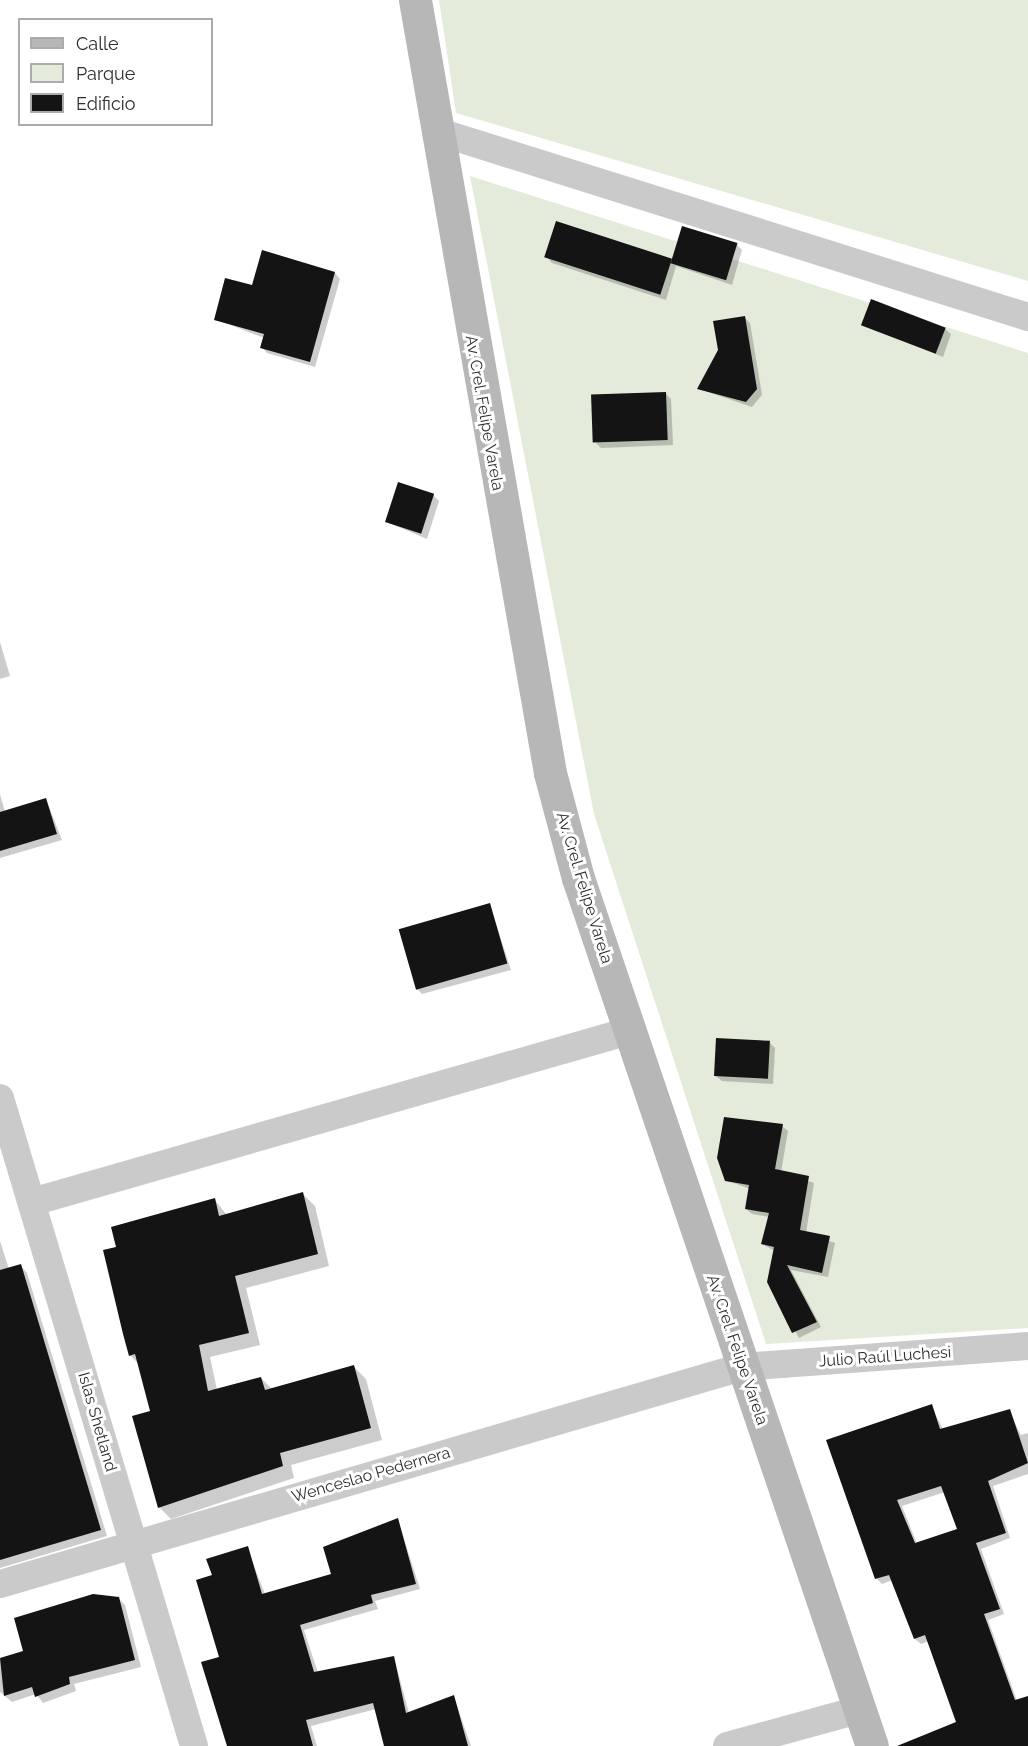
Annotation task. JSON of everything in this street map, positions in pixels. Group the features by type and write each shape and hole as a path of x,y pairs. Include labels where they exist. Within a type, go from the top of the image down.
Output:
{"main road":[{"name":"Av. Crel. Felipe Varela","path":"415,0 436,131 550,773 578,878 872,1746"}],"street":[{"path":"436,131 1028,317"},
{"path":"33,1202 629,1031"},
{"name":"Islas Shetland","path":"0,1098 194,1746"},
{"name":"Julio Raúl Luchesi","path":"742,1367 1028,1346"},
{"name":"Wenceslao Pedernera","path":"0,1584 133,1543 742,1367"},
{"path":"727,1746 860,1710"}],"green space":[{"path":"439,0 1028,0 1028,281 456,113"},
{"path":"470,176 1028,353 1028,1328 766,1344 594,814"}],"building":[{"path":"556,221 672,259 660,295 544,257"},
{"path":"682,226 737,243 726,280 671,263"},
{"path":"262,250 335,272 310,362 260,348 264,334 214,320 225,278 252,285"},
{"path":"871,299 946,328 936,354 861,325"},
{"path":"745,316 757,389 746,402 697,389 718,350 713,321"},
{"path":"666,392 668,440 593,443 591,395"},
{"path":"398,482 434,494 421,534 385,522"},
{"path":"46,798 57,834 0,851 0,812"},
{"path":"490,903 507,964 416,990 399,929"},
{"path":"716,1038 770,1041 768,1079 714,1076"},
{"path":"724,1117 783,1124 775,1169 809,1176 800,1230 830,1236 822,1273 787,1265 817,1322 792,1333 767,1282 774,1247 761,1244 769,1213 745,1209 749,1185 725,1181 717,1158"},
{"path":"303,1192 318,1254 235,1276 249,1333 199,1345 208,1391 261,1377 265,1390 354,1365 371,1428 280,1453 283,1466 158,1508 132,1416 150,1411 135,1354 129,1356 103,1250 116,1247 111,1227 215,1198 219,1216"},
{"path":"21,1264 101,1530 0,1560 0,1270"},
{"path":"932,1404 940,1429 1010,1409 1028,1463 988,1481 1006,1533 976,1543 1000,1609 984,1614 1015,1700 1028,1696 1028,1746 897,1746 956,1722 925,1635 914,1639 889,1575 875,1579 826,1440","holes":["941,1486 957,1529 915,1543 897,1500"]},
{"path":"398,1518 416,1584 371,1595 373,1603 300,1625 314,1672 394,1656 406,1713 454,1695 468,1746 384,1746 373,1703 306,1720 313,1746 227,1746 201,1662 219,1657 196,1580 212,1575 206,1559 248,1546 262,1594 331,1574 323,1547"},
{"path":"93,1594 119,1597 135,1660 69,1677 70,1684 35,1697 32,1687 4,1696 0,1658 23,1651 14,1618"}]}
